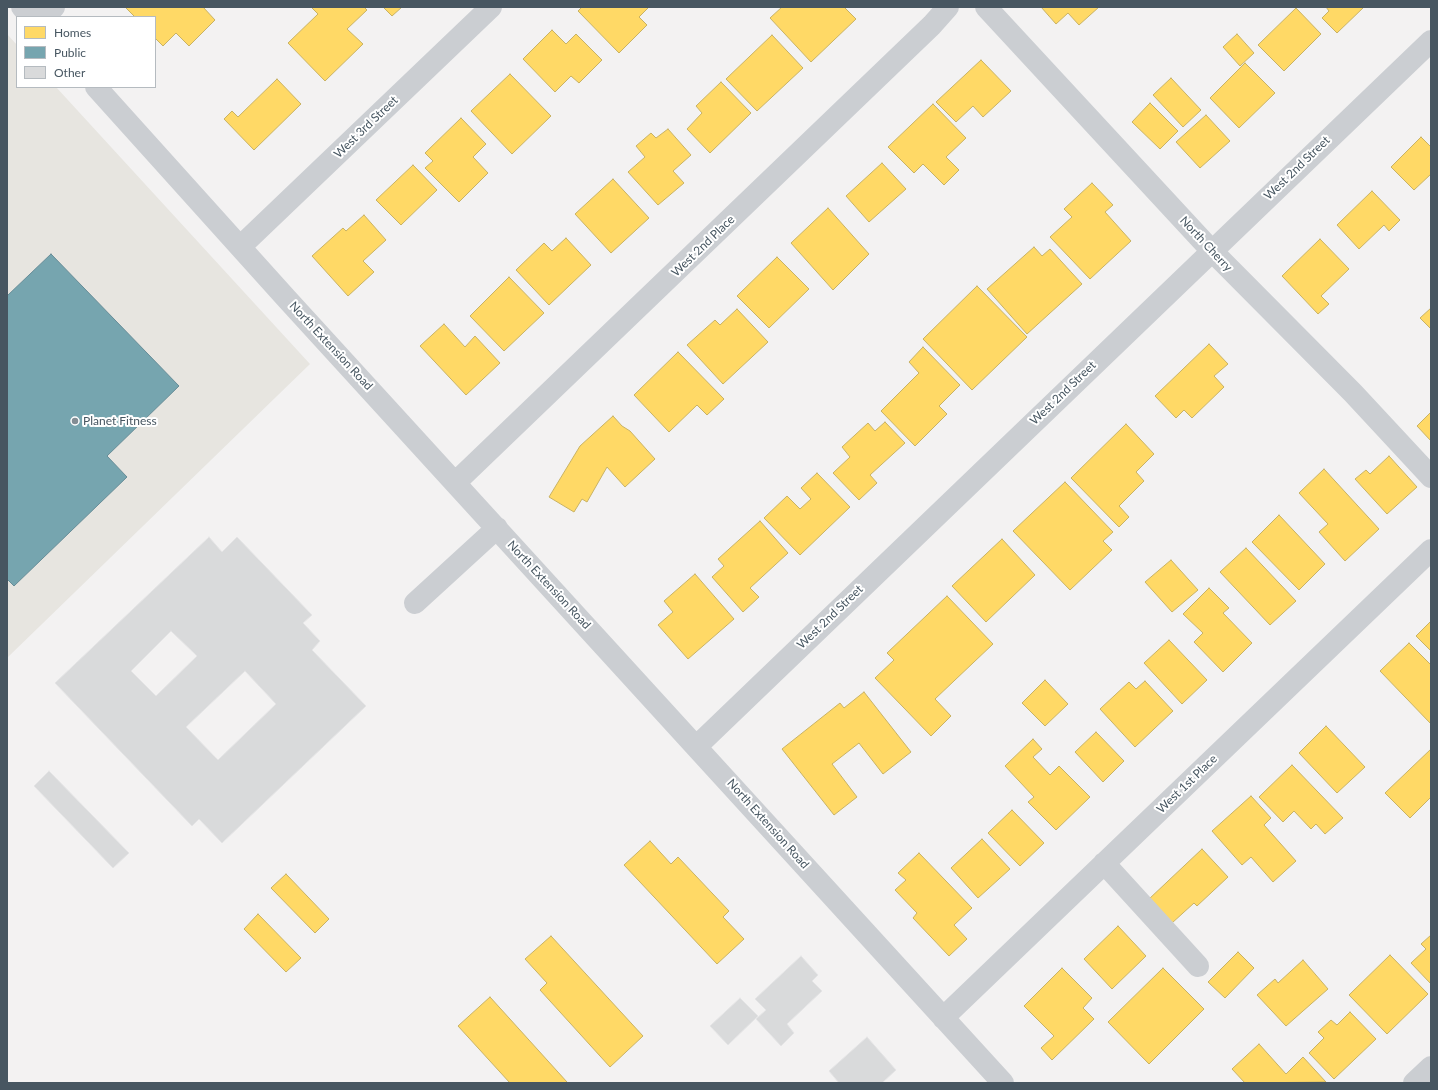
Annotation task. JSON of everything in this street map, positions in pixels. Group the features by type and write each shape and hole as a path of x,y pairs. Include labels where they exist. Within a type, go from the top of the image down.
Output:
{"street":[{"path":"22,7 30,16"},
{"path":"44,16 54,7"},
{"name":"West 3rd Street","path":"240,247 491,7"},
{"name":"West 2nd Place","path":"455,483 932,25 948,7"},
{"name":"North Cherry","path":"986,7 1211,250 1353,394 1431,477"},
{"name":"West 2nd Street","path":"696,746 1211,250 1431,41"},
{"name":"North Extension Road","path":"97,88 240,247 1003,1083"},
{"path":"415,604 497,528"},
{"name":"West 1st Place","path":"943,1018 1431,550"},
{"path":"1104,863 1198,966"},
{"path":"1414,1083 1431,1067"}],"shaded area":[{"path":"7,34 16,44 16,88 57,88 310,364 7,658"}],"building: Homes":[{"path":"125,7 203,7 215,20 189,46 176,33 163,46 156,39 156,16 134,16"},
{"path":"311,7 364,7 367,10 347,29 363,44 325,81 288,43 318,14"},
{"path":"383,7 402,7 392,16"},
{"path":"582,7 649,7 639,17 647,25 619,53 578,11"},
{"path":"782,7 844,7 856,19 811,62 770,18"},
{"path":"1041,7 1099,7 1079,25 1068,13 1056,24"},
{"path":"1326,7 1364,7 1337,33 1322,18 1329,11"},
{"path":"1296,8 1321,34 1284,71 1258,45"},
{"path":"552,30 566,44 576,34 602,60 579,83 571,76 555,92 523,59"},
{"path":"1237,34 1254,53 1240,66 1223,47"},
{"path":"772,35 803,68 757,111 726,79"},
{"path":"981,60 1011,91 983,117 973,106 956,122 936,102"},
{"path":"1245,63 1275,93 1239,128 1210,98"},
{"path":"510,74 551,116 512,154 471,111"},
{"path":"1171,78 1201,110 1183,127 1153,95"},
{"path":"277,79 301,104 254,150 224,119 232,111 238,117"},
{"path":"721,82 751,113 710,153 687,129 702,113 696,106"},
{"path":"1150,103 1178,131 1160,149 1132,122"},
{"path":"933,104 966,138 946,157 959,170 944,185 923,164 914,173 888,147"},
{"path":"1206,115 1230,141 1200,168 1176,142"},
{"path":"461,118 486,144 473,157 488,173 459,202 425,168 433,161 425,153"},
{"path":"668,129 691,155 673,171 684,183 658,205 628,172 645,157 636,146 651,133 656,138"},
{"path":"1421,137 1431,147 1431,174 1414,190 1391,167"},
{"path":"882,163 906,189 869,222 846,196"},
{"path":"413,165 437,190 401,225 376,200"},
{"path":"613,179 649,218 611,253 575,214"},
{"path":"1092,183 1113,205 1105,212 1131,241 1090,279 1050,237 1072,217 1064,209"},
{"path":"1372,191 1400,220 1389,231 1384,225 1359,249 1337,225"},
{"path":"828,208 869,254 833,290 791,243"},
{"path":"364,215 386,240 363,261 374,272 348,296 312,256 343,228 346,231"},
{"path":"566,238 591,265 549,305 516,270 544,243 552,251"},
{"path":"1320,239 1349,269 1321,296 1329,304 1318,314 1282,276"},
{"path":"1034,247 1042,256 1050,249 1082,284 1027,334 987,289"},
{"path":"777,257 809,289 769,328 737,296"},
{"path":"509,277 544,313 504,351 470,316"},
{"path":"977,286 1027,337 972,390 923,339"},
{"path":"1431,308 1431,329 1420,318"},
{"path":"737,309 768,342 723,384 687,345 715,320 720,325"},
{"path":"444,324 465,347 475,336 500,363 466,395 420,346"},
{"path":"1209,344 1228,364 1214,376 1224,387 1192,418 1184,410 1176,418 1155,396"},
{"path":"923,347 960,385 939,406 947,414 915,446 881,411 919,373 909,362"},
{"path":"678,352 724,399 707,415 697,405 669,432 634,395"},
{"path":"1431,412 1431,441 1417,426"},
{"path":"613,416 622,426 630,431 655,459 625,487 607,467 587,502 582,499 574,512 549,497 580,446"},
{"path":"885,422 905,443 870,475 877,483 859,500 833,473 850,457 842,447 868,423 875,431"},
{"path":"1126,424 1154,454 1136,472 1144,481 1119,506 1129,517 1119,527 1071,478"},
{"path":"1389,456 1417,487 1387,514 1355,479 1366,470 1370,474"},
{"path":"1324,469 1379,529 1345,561 1319,532 1328,524 1299,493"},
{"path":"817,473 850,507 800,555 764,518 787,496 800,509 811,499 801,488"},
{"path":"1065,482 1113,532 1103,541 1112,550 1070,590 1013,531"},
{"path":"1279,515 1325,564 1299,590 1252,542"},
{"path":"760,521 788,553 750,588 759,597 743,612 712,577 724,566 718,559"},
{"path":"1002,539 1035,575 986,622 952,586"},
{"path":"1246,548 1296,601 1270,625 1220,572"},
{"path":"1171,560 1198,590 1172,612 1145,582"},
{"path":"695,574 734,619 688,659 658,625 673,612 664,601"},
{"path":"1209,588 1229,608 1223,613 1252,643 1223,672 1194,642 1203,633 1183,614"},
{"path":"947,596 993,644 935,699 951,716 931,736 875,678 894,660 887,653"},
{"path":"1431,621 1431,651 1416,636"},
{"path":"1169,640 1207,680 1182,704 1144,663"},
{"path":"1409,643 1431,665 1431,724 1380,671"},
{"path":"1045,680 1068,704 1045,726 1022,703"},
{"path":"1145,681 1173,711 1135,747 1100,709 1129,682 1136,689"},
{"path":"864,692 911,752 883,774 859,743 832,764 857,797 834,815 782,749 840,703 844,708"},
{"path":"1326,726 1365,767 1337,793 1299,753"},
{"path":"1096,732 1124,761 1103,782 1075,752"},
{"path":"1033,739 1042,749 1033,757 1050,775 1059,766 1090,797 1056,830 1028,802 1034,797 1005,766"},
{"path":"1431,749 1431,797 1410,818 1385,793"},
{"path":"1292,765 1343,818 1325,834 1316,824 1311,829 1294,811 1283,822 1259,797"},
{"path":"1251,796 1271,818 1264,825 1296,861 1273,882 1251,857 1242,865 1212,831"},
{"path":"1012,810 1044,843 1020,866 988,833"},
{"path":"982,839 1010,869 978,898 951,868"},
{"path":"650,841 671,864 678,857 729,911 723,917 744,939 717,964 624,865"},
{"path":"1202,849 1228,877 1197,906 1194,903 1172,923 1149,899"},
{"path":"919,853 972,908 954,925 967,939 949,956 913,918 917,913 895,890 906,880 898,873"},
{"path":"286,874 329,919 315,933 271,888"},
{"path":"258,914 301,958 286,972 244,929"},
{"path":"1118,926 1146,956 1112,989 1084,959"},
{"path":"1431,935 1431,984 1411,963 1426,949 1421,944"},
{"path":"551,936 643,1036 610,1067 540,990 547,983 525,959"},
{"path":"1238,952 1254,968 1225,998 1208,982"},
{"path":"1390,955 1428,994 1387,1034 1349,995"},
{"path":"1303,960 1328,989 1286,1026 1257,995 1275,979 1278,983"},
{"path":"1062,968 1092,998 1083,1008 1094,1019 1052,1060 1041,1048 1054,1036 1024,1006"},
{"path":"1163,968 1204,1009 1149,1064 1108,1022"},
{"path":"490,997 567,1082 566,1083 510,1083 458,1026"},
{"path":"1350,1012 1376,1039 1334,1079 1309,1053 1324,1038 1318,1032 1331,1020 1337,1025"},
{"path":"1259,1044 1286,1074 1303,1057 1326,1082 1245,1083 1232,1069"}],"building: Public":[{"name":"Planet Fitness","path":"51,254 179,386 107,456 127,477 14,586 7,579 7,296"}],"building: Other":[{"path":"209,537 222,552 237,537 312,615 303,623 320,641 312,650 366,706 222,843 199,819 192,826 55,683","holes":["171,631 197,656 156,696 131,671","245,671 276,704 218,760 186,727"]},
{"path":"49,771 129,853 113,868 34,786"},
{"path":"801,956 818,975 812,981 822,991 787,1024 794,1033 781,1046 756,1019 766,1010 755,999"},
{"path":"740,998 758,1016 728,1045 710,1026"},
{"path":"867,1037 896,1070 882,1083 839,1083 829,1071"}],"place":[{"name":"Planet Fitness","path":"75,421"}]}
